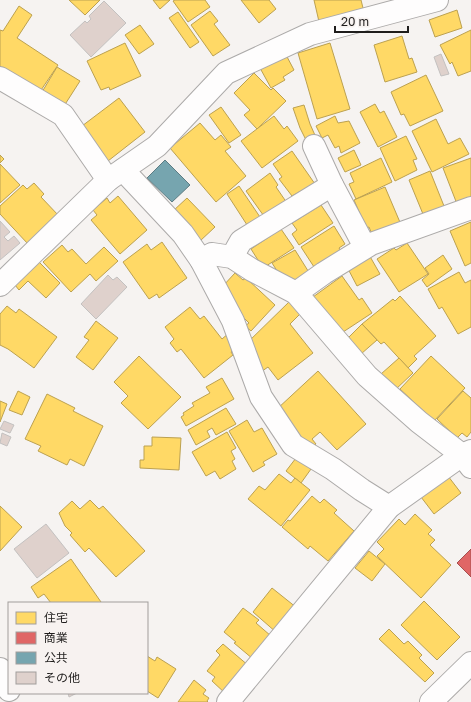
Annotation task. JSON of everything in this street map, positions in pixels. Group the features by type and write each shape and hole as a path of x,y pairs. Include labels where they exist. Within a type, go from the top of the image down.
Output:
{"street":[{"path":"0,285 116,175 157,146 226,73 310,34 437,0"},
{"path":"0,78 63,115 116,175 183,234 201,260 233,321 261,397 293,445 389,506"},
{"path":"314,146 332,185 365,247"},
{"path":"232,257 241,241 332,185"},
{"path":"296,293 324,273 371,244 471,208"},
{"path":"201,260 212,254 232,257 252,270 296,293 367,376 419,422 468,458 389,506 228,702"},
{"path":"431,702 471,663"},
{"path":"0,669 8,688"}],"building: 住宅":[{"path":"69,0 100,0 85,15"},
{"path":"153,0 170,0 160,9"},
{"path":"205,0 210,7 188,22 173,1"},
{"path":"241,0 269,0 276,9 259,23"},
{"path":"314,0 361,0 365,16 320,26"},
{"path":"19,6 32,15 17,38 58,65 37,96 0,71 0,30 3,31"},
{"path":"457,10 462,28 435,37 429,20"},
{"path":"210,11 218,21 214,24 230,45 213,56 191,25"},
{"path":"178,12 199,42 190,48 169,18"},
{"path":"140,25 154,44 139,54 125,35"},
{"path":"471,30 471,71 458,76 452,62 450,64 440,45"},
{"path":"402,36 409,59 412,58 417,72 385,82 374,45"},
{"path":"125,43 141,76 110,90 109,87 101,90 87,61"},
{"path":"330,43 350,109 317,119 298,53"},
{"path":"285,53 294,70 283,77 285,80 271,88 260,68"},
{"path":"57,67 80,81 64,106 42,92"},
{"path":"254,73 271,90 273,88 286,101 257,129 244,115 250,110 234,93"},
{"path":"426,75 443,111 410,126 404,114 401,115 391,92"},
{"path":"119,98 145,132 108,161 82,126"},
{"path":"375,104 380,113 384,111 397,137 378,147 360,112"},
{"path":"304,105 318,142 309,146 300,128 293,108"},
{"path":"221,107 241,135 229,143 209,115"},
{"path":"274,116 284,129 287,126 298,141 262,168 241,141"},
{"path":"335,116 338,123 349,121 360,143 341,153 339,146 335,148 328,135 322,138 316,126"},
{"path":"436,119 448,144 460,138 469,154 432,172 412,131"},
{"path":"200,123 215,140 221,135 231,147 225,151 246,176 216,202 170,148"},
{"path":"406,136 417,159 413,160 417,170 395,181 380,148"},
{"path":"354,150 361,165 345,172 338,158"},
{"path":"292,151 315,184 300,195 299,192 292,196 279,179 282,177 273,164"},
{"path":"0,155 4,159 0,163"},
{"path":"381,158 392,182 356,199 349,184 354,182 350,173"},
{"path":"471,158 471,198 457,204 443,168"},
{"path":"0,164 20,185 0,203"},
{"path":"430,171 446,211 425,219 409,180"},
{"path":"270,173 278,185 276,187 287,203 266,219 246,191"},
{"path":"34,183 44,194 41,197 59,216 28,244 0,214 0,206 23,185 27,189"},
{"path":"239,186 262,220 249,228 227,194"},
{"path":"385,187 402,227 374,239 369,227 366,228 354,200"},
{"path":"118,196 147,230 120,254 91,220 97,215 93,210 107,198 110,203"},
{"path":"187,198 215,227 200,241 173,211"},
{"path":"321,205 333,223 299,245 292,234 297,230 292,223"},
{"path":"471,222 471,263 465,266 450,231"},
{"path":"334,226 345,244 339,248 342,253 316,270 301,247"},
{"path":"281,229 294,248 263,268 251,249"},
{"path":"162,242 187,278 159,298 157,294 149,299 123,262 147,244 151,250"},
{"path":"407,243 428,274 399,292 377,259 394,248 396,250"},
{"path":"62,245 68,252 72,249 86,264 104,247 118,261 96,281 90,274 71,292 43,262"},
{"path":"295,250 310,274 291,285 283,280 272,263"},
{"path":"368,253 380,274 357,286 346,265"},
{"path":"443,255 452,269 427,287 422,280 429,274 425,268"},
{"path":"38,261 60,283 46,298 28,281 19,290 15,285"},
{"path":"459,272 465,283 471,280 471,327 458,334 442,307 439,309 428,289"},
{"path":"235,273 243,280 246,278 275,305 251,331 245,326 249,323 232,306 222,287"},
{"path":"342,276 359,300 362,298 372,313 340,334 313,297"},
{"path":"400,296 436,336 414,356 417,359 408,368 384,342 381,344 362,324 393,299 395,301"},
{"path":"290,301 302,312 290,324 313,353 278,380 268,367 258,374 245,345"},
{"path":"7,306 16,313 19,309 57,337 34,368 0,345 0,314"},
{"path":"190,307 200,319 204,316 222,339 229,333 238,346 231,352 233,355 204,378 181,349 177,352 170,343 174,339 165,327"},
{"path":"96,321 118,338 93,370 76,357 89,340 84,337"},
{"path":"362,324 377,340 361,354 347,339"},
{"path":"139,356 181,397 148,429 121,403 128,396 114,382"},
{"path":"431,356 465,388 434,421 400,389"},
{"path":"399,358 413,373 395,390 381,374"},
{"path":"318,371 366,424 337,450 320,432 312,439 316,444 309,450 277,409"},
{"path":"222,378 234,399 186,426 181,417 184,415 183,413 194,406 192,403 210,393 206,387"},
{"path":"18,391 30,397 22,415 9,410"},
{"path":"463,391 471,398 471,432 467,437 462,433 457,438 437,419"},
{"path":"47,394 75,408 73,411 103,426 84,466 70,459 67,465 38,451 41,446 25,439"},
{"path":"0,401 7,404 0,422"},
{"path":"226,408 236,424 216,435 212,428 207,431 210,437 196,445 188,430"},
{"path":"247,420 254,432 262,428 277,454 263,462 265,465 253,472 229,431"},
{"path":"227,432 236,448 231,451 235,459 232,461 236,469 220,479 215,471 206,476 192,452"},
{"path":"152,437 181,438 179,470 140,468 140,460 144,460 144,446 152,446"},
{"path":"296,458 311,469 301,483 286,471"},
{"path":"279,474 291,483 295,478 310,490 281,526 248,499 259,486 265,490"},
{"path":"448,476 461,493 434,514 421,497"},
{"path":"312,496 320,503 324,499 337,510 334,513 354,531 328,561 310,546 308,549 282,527 288,520 290,521"},
{"path":"90,500 99,509 103,506 145,551 116,577 89,548 85,552 70,535 72,533 65,526 59,513 72,501 80,509"},
{"path":"0,506 22,527 0,551"},
{"path":"415,514 432,530 428,534 435,540 430,545 451,565 421,598 377,556 384,549 377,542 399,519 405,525"},
{"path":"369,551 385,564 372,581 355,568"},
{"path":"71,559 101,602 50,602 44,594 38,598 31,587"},
{"path":"272,588 297,608 277,633 253,612"},
{"path":"424,601 460,637 437,660 401,625"},
{"path":"243,608 259,620 256,623 271,636 253,659 234,643 236,642 224,632"},
{"path":"389,629 404,644 408,641 422,655 419,658 434,673 425,682 379,639"},
{"path":"223,644 249,666 226,694 212,681 215,677 207,671 220,655 216,651"},
{"path":"148,657 155,661 157,657 176,669 158,698 148,692"},
{"path":"194,680 206,690 203,694 209,698 207,701 208,702 178,702"}],"building: 商業":[{"path":"471,549 471,577 457,563"}],"building: 公共":[{"path":"165,160 190,185 172,202 147,178"}],"building: その他":[{"path":"104,1 126,23 91,57 70,35 85,21 87,23 91,19 89,16"},
{"path":"441,54 449,74 441,76 434,57"},
{"path":"0,221 10,232 4,237 8,241 14,236 20,243 0,260"},
{"path":"108,275 113,280 117,277 127,287 96,319 81,304"},
{"path":"4,421 14,425 10,433 0,429"},
{"path":"2,433 11,437 7,446 0,443"},
{"path":"46,524 69,553 37,578 14,549"},
{"path":"68,694 75,694 69,697"}]}
